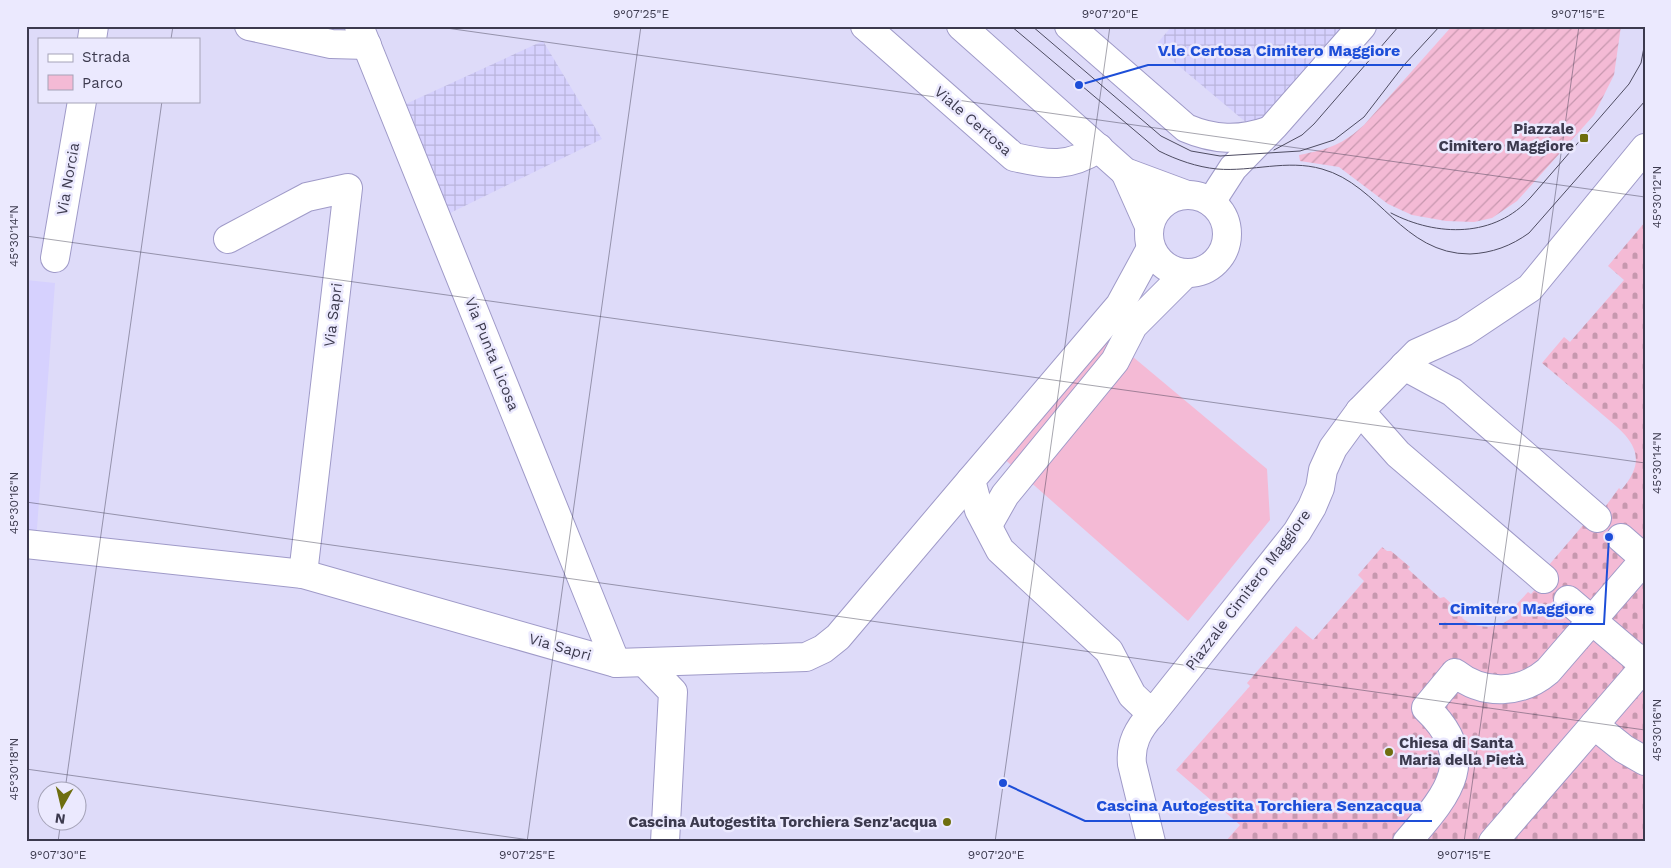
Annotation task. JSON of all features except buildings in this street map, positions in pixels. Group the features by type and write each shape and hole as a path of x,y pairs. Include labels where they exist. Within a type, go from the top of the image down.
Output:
{"street":[{"name":"Viale Certosa","path":"865,26 1014,157 1044,164 1080,160 1099,148"},
{"path":"961,26 1125,172 1199,198 1221,213 1226,228 1223,250 1208,267 1186,273 1134,326 1115,361 1005,495 988,525"},
{"path":"1069,26 1186,128 1206,136 1222,138 1250,137 1268,131"},
{"path":"645,663 806,657 823,649 838,636 1120,305 1150,237 1156,210 1162,204 1178,196 1199,198 1233,168 1362,26"},
{"path":"265,27 331,44 363,36"},
{"name":"Via Punta Licosa","path":"363,36 616,663"},
{"name":"Via Norcia","path":"55,258 82,102"},
{"name":"Piazzale Cimitero Maggiore","path":"1151,842 1132,764 1133,743 1152,714 1296,532 1312,507 1320,488 1323,470 1333,448 1360,411 1417,353 1464,332 1530,288 1645,148"},
{"path":"1125,172 1150,237 1155,256 1169,268 1186,273"},
{"name":"Via Sapri","path":"228,239 307,197 348,188 303,574"},
{"path":"1404,366 1452,392 1597,518"},
{"path":"1360,411 1398,454 1544,579"},
{"path":"971,480 974,496 1000,550 1109,651 1132,695 1152,714"},
{"path":"1406,842 1439,804 1450,784 1452,774 1454,754 1449,737 1444,727 1426,708 1455,673 1471,684 1490,689 1510,689 1530,683 1548,671 1645,559 1621,538"},
{"name":"Via Sapri","path":"26,544 303,574 616,663 645,663"},
{"path":"1568,600 1593,619 1635,657 1645,660"},
{"path":"645,663 673,692 665,842"},
{"path":"1493,842 1645,666"},
{"path":"1594,724 1624,749 1645,761"}],"shaded area":[{"path":"1172,26 1357,26 1283,110 1248,124 1155,46"},
{"path":"543,41 602,139 442,217 397,108"},
{"path":"26,280 55,283 36,542 26,541"}],"green space":[{"path":"1452,26 1621,26 1614,75 1594,115 1517,201 1492,218 1474,222 1446,221 1412,215 1388,204 1339,167 1300,161 1299,155 1319,151 1342,142 1364,125"},
{"path":"1645,222 1645,842 1225,842 1240,825 1176,770 1250,686 1247,683 1296,626 1313,640 1364,581 1358,575 1382,547 1387,551 1391,551 1410,567 1408,569 1440,598 1444,597 1464,615 1462,618 1468,622 1486,627 1499,625 1513,616 1517,609 1514,607 1528,592 1531,594 1553,569 1549,565 1584,524 1597,518 1619,488 1621,490 1631,476 1635,464 1635,453 1631,443 1624,434 1542,363 1564,337 1570,342 1624,280 1608,266"},
{"path":"1102,331 1267,469 1270,520 1188,621 1002,457"}],"tram line":[{"path":"1011,26 1159,151 1187,163 1217,169 1243,169 1283,165 1309,166 1322,169 1342,177 1360,189 1426,243 1446,251 1470,254 1501,248 1529,233 1645,101"},
{"path":"1032,26 1161,136 1191,151 1220,156 1300,151 1334,140 1364,117 1404,65 1440,26"},
{"path":"1274,150 1302,135 1314,124 1399,26"},
{"path":"1391,213 1427,226 1465,229 1483,226 1500,220 1517,210 1531,197 1629,84 1641,63 1645,42"}],"place":[{"name":"V.le Certosa Cimitero Maggiore","path":"1079,85"},
{"name":"Piazzale Cimitero Maggiore","path":"1584,138"},
{"name":"Cimitero Maggiore","path":"1609,537"},
{"name":"Chiesa di Santa Maria della Pietà","path":"1389,752"},
{"name":"Cascina Autogestita Torchiera Senzacqua","path":"1003,783"},
{"name":"Cascina Autogestita Torchiera Senz'acqua","path":"947,822"}]}
